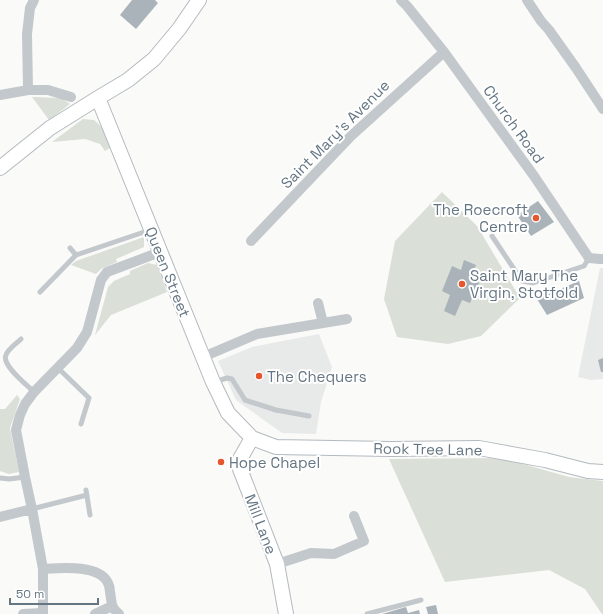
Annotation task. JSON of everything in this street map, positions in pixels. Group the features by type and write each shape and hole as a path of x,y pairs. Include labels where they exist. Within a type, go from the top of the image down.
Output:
{"street":[{"path":"28,90 27,34 30,8 34,0"},
{"path":"0,168 50,128 128,80 154,59 199,0"},
{"name":"Church Road","path":"401,0 444,52 534,176 577,247 589,258"},
{"path":"527,0 576,68 603,109"},
{"name":"Saint Mary's Avenue","path":"251,241 351,136 444,52"},
{"path":"0,95 28,90 48,90 71,97"},
{"name":"Queen Street","path":"98,98 213,382 228,414 252,438"},
{"path":"23,614 43,613 43,569 16,430 20,415 25,404 34,392 77,348 87,332 101,280 107,272 160,252"},
{"path":"589,258 600,260 603,259"},
{"path":"318,303 323,323"},
{"path":"203,357 257,334 347,319"},
{"name":"Rook Tree Lane","path":"252,438 276,447 391,449 480,448 603,472"},
{"name":"Mill Lane","path":"252,438 240,459 240,469 277,564 286,614"},
{"path":"0,517 32,509"},
{"path":"277,564 311,553 334,554 364,541 354,516"},
{"path":"43,569 71,568 92,571 102,576 108,583 111,593 112,606 119,614"},
{"path":"95,614 112,606"}],"lane":[{"path":"40,292 76,255 151,230"},
{"path":"492,236 522,281 533,283 584,266 589,258"},
{"path":"70,248 76,255"},
{"path":"21,339 6,354 5,359 8,366 34,392"},
{"path":"58,368 89,398 81,424"},
{"path":"213,382 227,378 232,379 245,400 276,410 309,416"},
{"path":"0,478 9,479 25,477"},
{"path":"32,509 86,493 90,514"},
{"path":"367,614 421,600"}],"shaded area":[{"path":"32,97 61,98 70,104 49,120"},
{"path":"83,119 94,120 103,128 110,148 105,151 100,144 85,139 52,142"},
{"path":"442,192 477,226 520,298 481,336 448,344 397,337 384,299 395,241"},
{"path":"144,237 144,247 116,259 117,262 101,269 96,274 71,265 76,261"},
{"path":"148,263 157,265 167,292 111,315 95,335 108,287 114,281 130,274 130,271"},
{"path":"600,268 603,268 603,379 591,380 578,377"},
{"path":"319,334 332,367 321,402 316,434 282,433 236,400 218,361 252,347"},
{"path":"17,395 20,399 10,428 19,472 9,474 0,471 0,409 5,409"},
{"path":"502,458 569,477 603,481 603,614 585,589 549,570 445,582 389,459"}],"building":[{"path":"132,0 155,0 158,3 136,29 120,15"},
{"name":"The Roecroft Centre","path":"538,201 554,222 531,236 517,215"},
{"name":"Saint Mary The Virgin, Stotfold","path":"464,260 476,265 473,272 482,276 470,303 462,300 455,316 444,311 450,295 442,291 452,266 461,270"},
{"path":"579,281 584,298 547,315 537,299"},
{"path":"603,358 603,372 601,372 598,360"},
{"path":"436,605 438,614 428,614 426,607"},
{"path":"406,607 408,613 419,610 420,614 382,614"}],"place":[{"name":"The Roecroft Centre","path":"536,218"},
{"name":"Saint Mary The Virgin, Stotfold","path":"462,284"},
{"name":"The Chequers","path":"259,376"},
{"name":"Hope Chapel","path":"221,462"}]}
